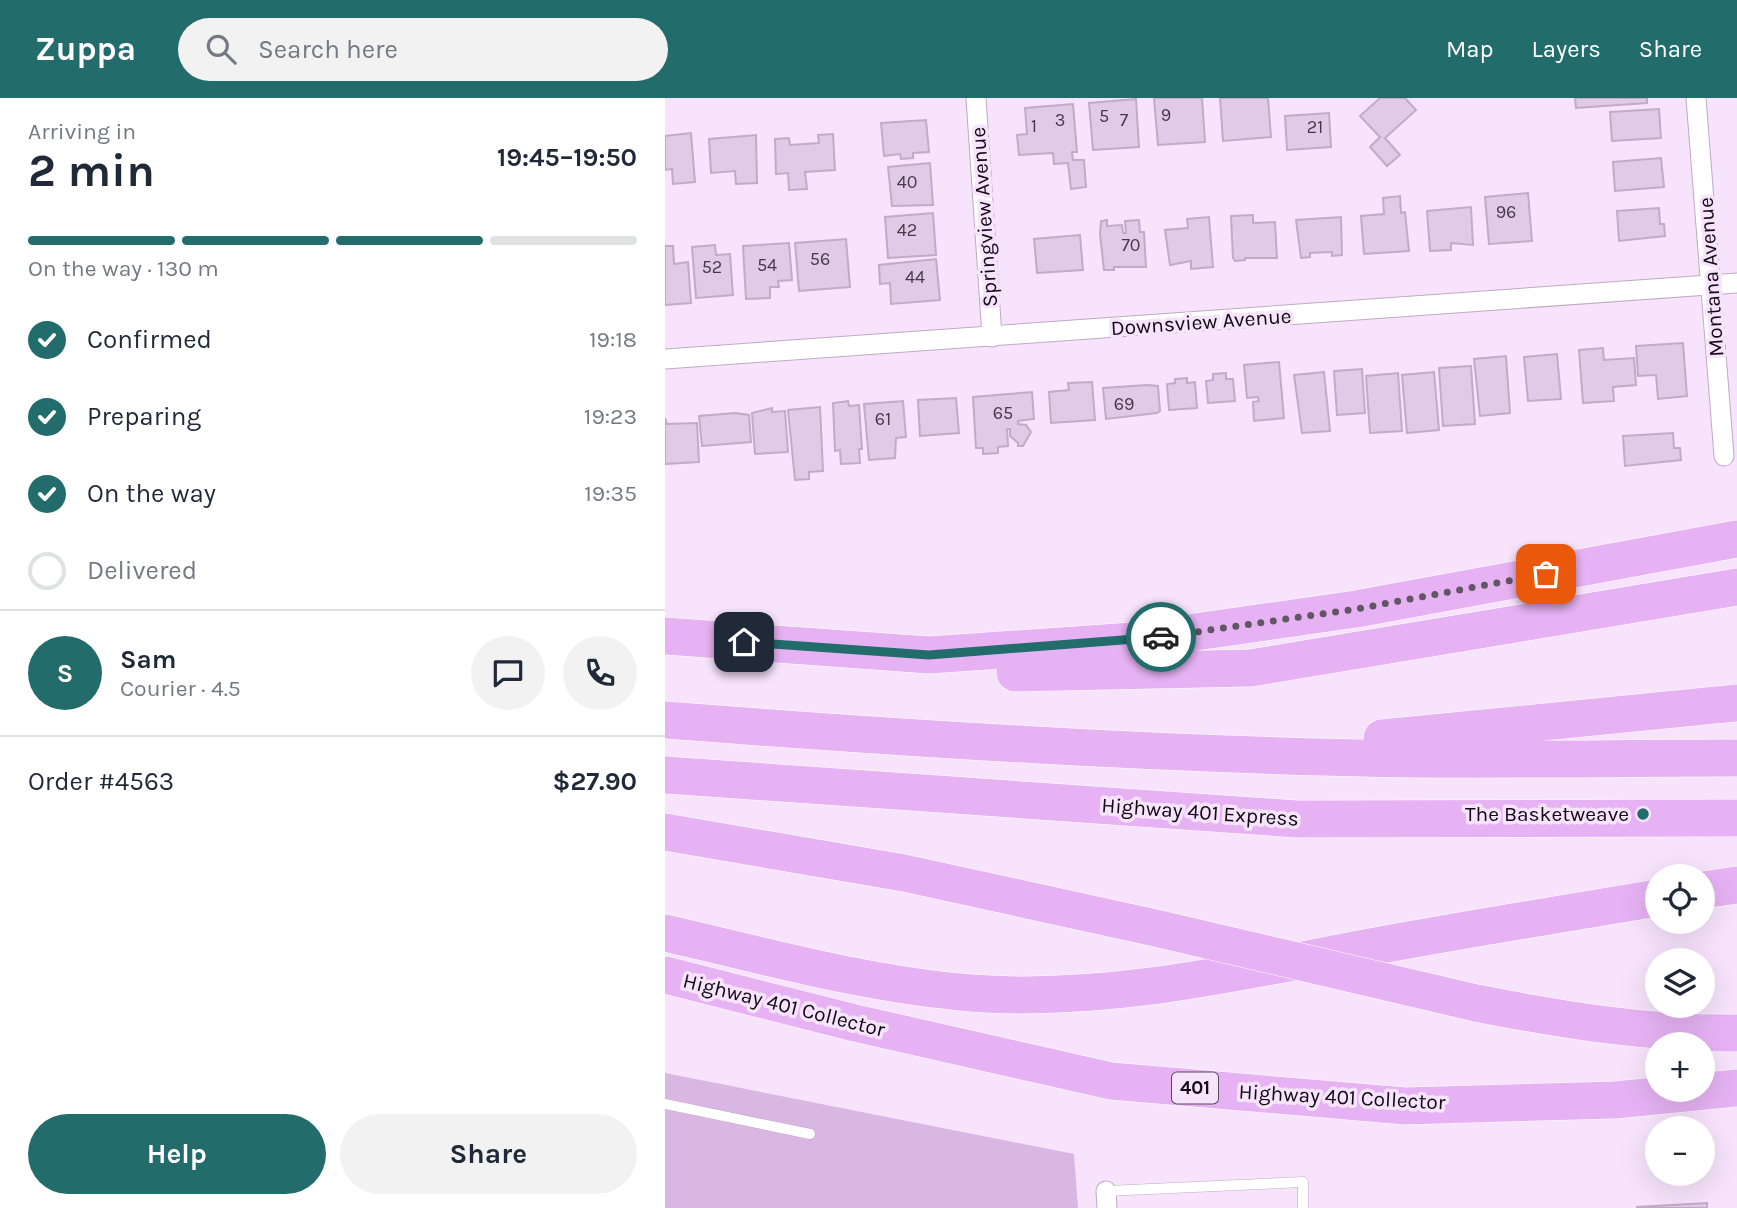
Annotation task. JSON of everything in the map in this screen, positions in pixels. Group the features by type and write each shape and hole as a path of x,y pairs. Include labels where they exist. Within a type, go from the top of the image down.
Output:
{"highway":[{"path":"665,636 929,655 1133,641 1356,609 1737,539"},
{"path":"929,655 995,673 1251,668 1737,587"},
{"path":"1248,753 1569,718 1737,704"},
{"path":"665,720 913,739 1413,759 1737,758"},
{"name":"Highway 401 Express","path":"665,775 1297,819 1737,818"},
{"path":"665,832 904,873 1476,1003 1577,1023 1687,1034 1737,1033"},
{"path":"1715,888 1737,885"},
{"path":"665,933 856,977 972,993 1066,993 1194,981 1399,942 1645,900"},
{"name":"Highway 401 Collector","path":"665,975 855,1023 1111,1081 1405,1105 1615,1100 1737,1088"}],"street":[{"name":"Springview Avenue","path":"976,98 992,337"},
{"name":"Montana Avenue","path":"1696,98 1713,285 1724,456"},
{"name":"Downsview Avenue","path":"665,359 1737,283"}],"lane":[{"path":"665,1104 810,1134"},
{"path":"1107,1200 1303,1182 1303,1208"}],"shaded area":[{"path":"665,1073 1074,1154 1078,1208 665,1208"}],"building":[{"path":"1154,98 1202,98 1205,142 1158,145"},
{"path":"1220,98 1268,98 1271,137 1223,141"},
{"path":"1380,98 1405,98 1416,110 1385,138 1400,155 1387,166 1370,147 1380,137 1360,116"},
{"path":"1575,98 1647,98 1647,103 1576,108"},
{"path":"1136,99 1139,147 1093,150 1089,103"},
{"path":"1073,104 1077,152 1072,152 1073,160 1084,160 1086,187 1071,189 1068,163 1054,164 1053,153 1019,155 1017,135 1027,134 1025,108"},
{"path":"1659,109 1661,138 1612,141 1610,112"},
{"path":"1329,113 1331,147 1287,150 1285,116"},
{"path":"926,120 929,152 913,153 913,158 901,159 900,154 884,156 881,123"},
{"path":"691,133 695,182 673,184 672,169 665,170 665,136"},
{"path":"833,134 835,170 805,172 807,189 789,190 788,173 776,174 775,139 789,138 790,145 819,143 818,135"},
{"path":"756,135 757,183 736,184 735,171 711,173 709,139"},
{"path":"1661,158 1664,187 1615,191 1613,162"},
{"path":"930,163 933,205 892,206 888,167"},
{"path":"1528,193 1532,241 1489,244 1485,197"},
{"path":"1400,196 1401,213 1405,212 1409,251 1364,254 1361,216 1384,214 1383,198"},
{"path":"1471,207 1473,245 1451,243 1451,250 1430,251 1427,211"},
{"path":"1659,208 1660,224 1664,224 1665,236 1619,241 1617,211"},
{"path":"933,213 936,255 888,258 885,217"},
{"path":"1253,215 1253,223 1275,222 1277,258 1245,258 1235,261 1231,216"},
{"path":"1209,217 1213,267 1191,269 1191,261 1170,265 1165,230 1188,228 1187,219"},
{"path":"1341,217 1342,255 1332,256 1332,252 1310,253 1310,257 1301,258 1296,220"},
{"path":"1107,220 1107,226 1122,225 1123,233 1126,233 1125,221 1139,220 1140,232 1144,232 1146,267 1114,267 1114,270 1104,270 1100,234 1101,221"},
{"path":"1080,235 1083,270 1037,273 1034,239"},
{"path":"846,239 850,287 799,291 795,243"},
{"path":"789,243 792,280 778,281 779,287 770,287 770,298 746,299 743,246"},
{"path":"715,245 716,255 730,254 733,295 696,298 692,247"},
{"path":"665,246 673,246 674,264 688,262 691,303 665,305"},
{"path":"936,259 940,300 891,304 890,283 880,284 879,265"},
{"path":"1683,343 1687,396 1658,399 1656,375 1638,376 1636,346"},
{"path":"1603,348 1604,360 1634,358 1636,385 1613,387 1614,401 1583,403 1579,350"},
{"path":"1557,354 1561,399 1528,401 1524,357"},
{"path":"1506,356 1510,413 1480,416 1474,359"},
{"path":"1279,362 1284,418 1254,421 1253,402 1259,401 1258,397 1247,398 1244,365"},
{"path":"1471,366 1475,424 1443,426 1439,368"},
{"path":"1362,369 1365,413 1337,415 1334,371"},
{"path":"1324,372 1330,431 1302,433 1294,375"},
{"path":"1434,372 1439,430 1407,433 1402,375"},
{"path":"1226,373 1226,379 1233,379 1235,401 1208,403 1206,381 1213,380 1213,374"},
{"path":"1398,373 1402,431 1370,433 1366,376"},
{"path":"1187,378 1187,383 1195,382 1197,408 1169,410 1167,384 1175,383 1175,379"},
{"path":"1092,382 1095,420 1051,423 1049,392 1069,390 1068,383"},
{"path":"1158,386 1160,411 1106,419 1103,388"},
{"path":"1032,392 1034,419 1018,421 1018,424 1026,425 1031,432 1023,446 1018,446 1010,436 1010,429 1007,429 1008,446 998,447 998,453 983,454 983,448 976,448 973,397"},
{"path":"956,398 959,433 920,436 918,400"},
{"path":"848,401 849,406 859,405 862,449 859,449 860,463 841,464 840,450 835,451 833,403"},
{"path":"903,401 906,437 896,438 895,458 869,460 864,404"},
{"path":"820,407 823,471 809,472 809,479 795,480 788,410"},
{"path":"772,408 772,412 785,411 788,452 755,454 752,413"},
{"path":"735,413 749,415 751,442 702,446 699,416"},
{"path":"665,418 667,424 697,423 699,462 665,464"},
{"path":"1673,433 1674,448 1680,448 1681,460 1625,466 1623,436"},
{"path":"1707,1203 1707,1208 1637,1208 1637,1207"}],"way so far":[{"path":"1161,637 1356,609 1546,574"}],"place":[{"name":"The Basketweave","path":"1643,814"}],"route":[{"path":"744,642 929,655 1161,637"}]}
